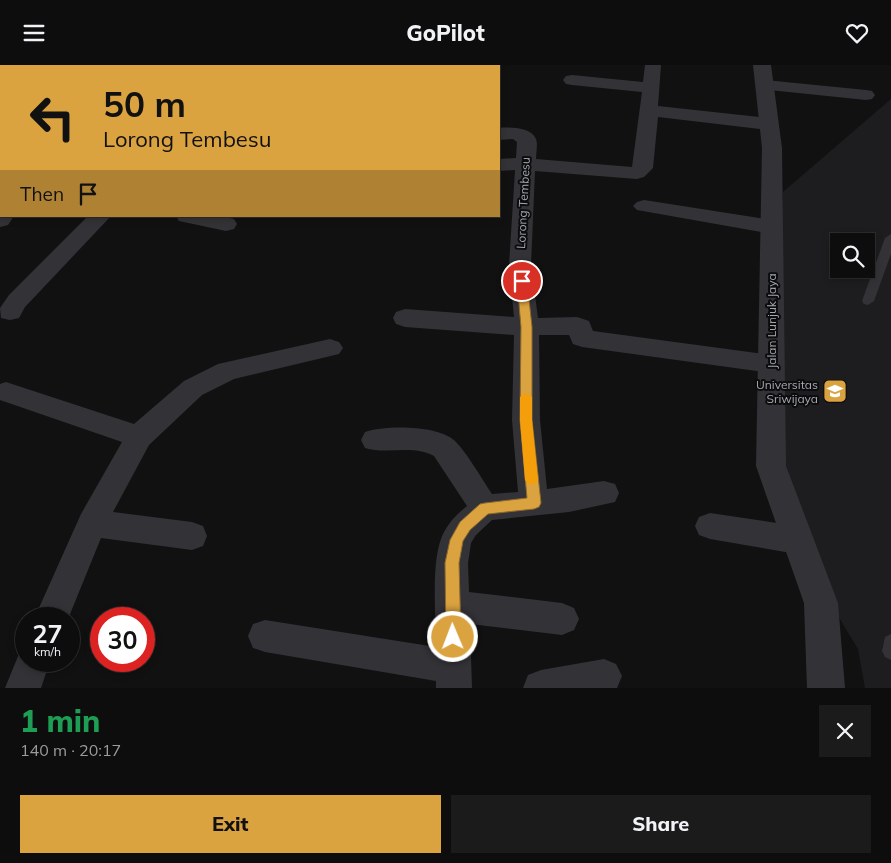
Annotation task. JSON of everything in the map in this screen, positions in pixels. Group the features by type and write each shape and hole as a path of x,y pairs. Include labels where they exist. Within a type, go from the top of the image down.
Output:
{"street":[{"path":"500,165 526,152 637,173 643,168 653,65"},
{"path":"764,75 866,95"},
{"name":"Jalan Lunjuk Jaya","path":"764,75 772,148 771,466 821,603 826,688"},
{"path":"572,80 652,88"},
{"path":"649,110 769,124"},
{"path":"500,134 513,133 521,135 526,152"},
{"name":"Lorong Tembesu","path":"526,152 520,265 526,327 526,420 534,503"},
{"path":"644,206 772,227"},
{"path":"10,313 17,301 99,217"},
{"path":"193,217 226,224"},
{"path":"405,318 526,327 578,326 580,327 582,339 771,365"},
{"path":"56,607 92,523 139,437 193,388 227,371 330,348"},
{"path":"6,392 139,437"},
{"path":"375,440 423,439 434,442 444,448 485,508"},
{"path":"265,635 454,677 452,563 456,540 465,526 485,508 569,499 604,493"},
{"path":"92,523 192,536"},
{"path":"710,526 797,540"},
{"path":"453,606 562,619"},
{"path":"23,688 29,672"},
{"path":"541,688 604,676"}],"lane":[{"path":"868,301 891,238"},
{"path":"891,643 891,651"}],"shaded area":[{"name":"Universitas Sriwijaya","path":"891,99 891,688 865,688 858,649 817,581 779,464 783,192"}],"slow traffic":[{"path":"526,397 531,480"}],"place":[{"name":"Universitas Sriwijaya","path":"835,391"}],"route":[{"path":"453,637 452,563 456,540 465,526 485,508 534,503 526,420 526,327 522,281"}]}
